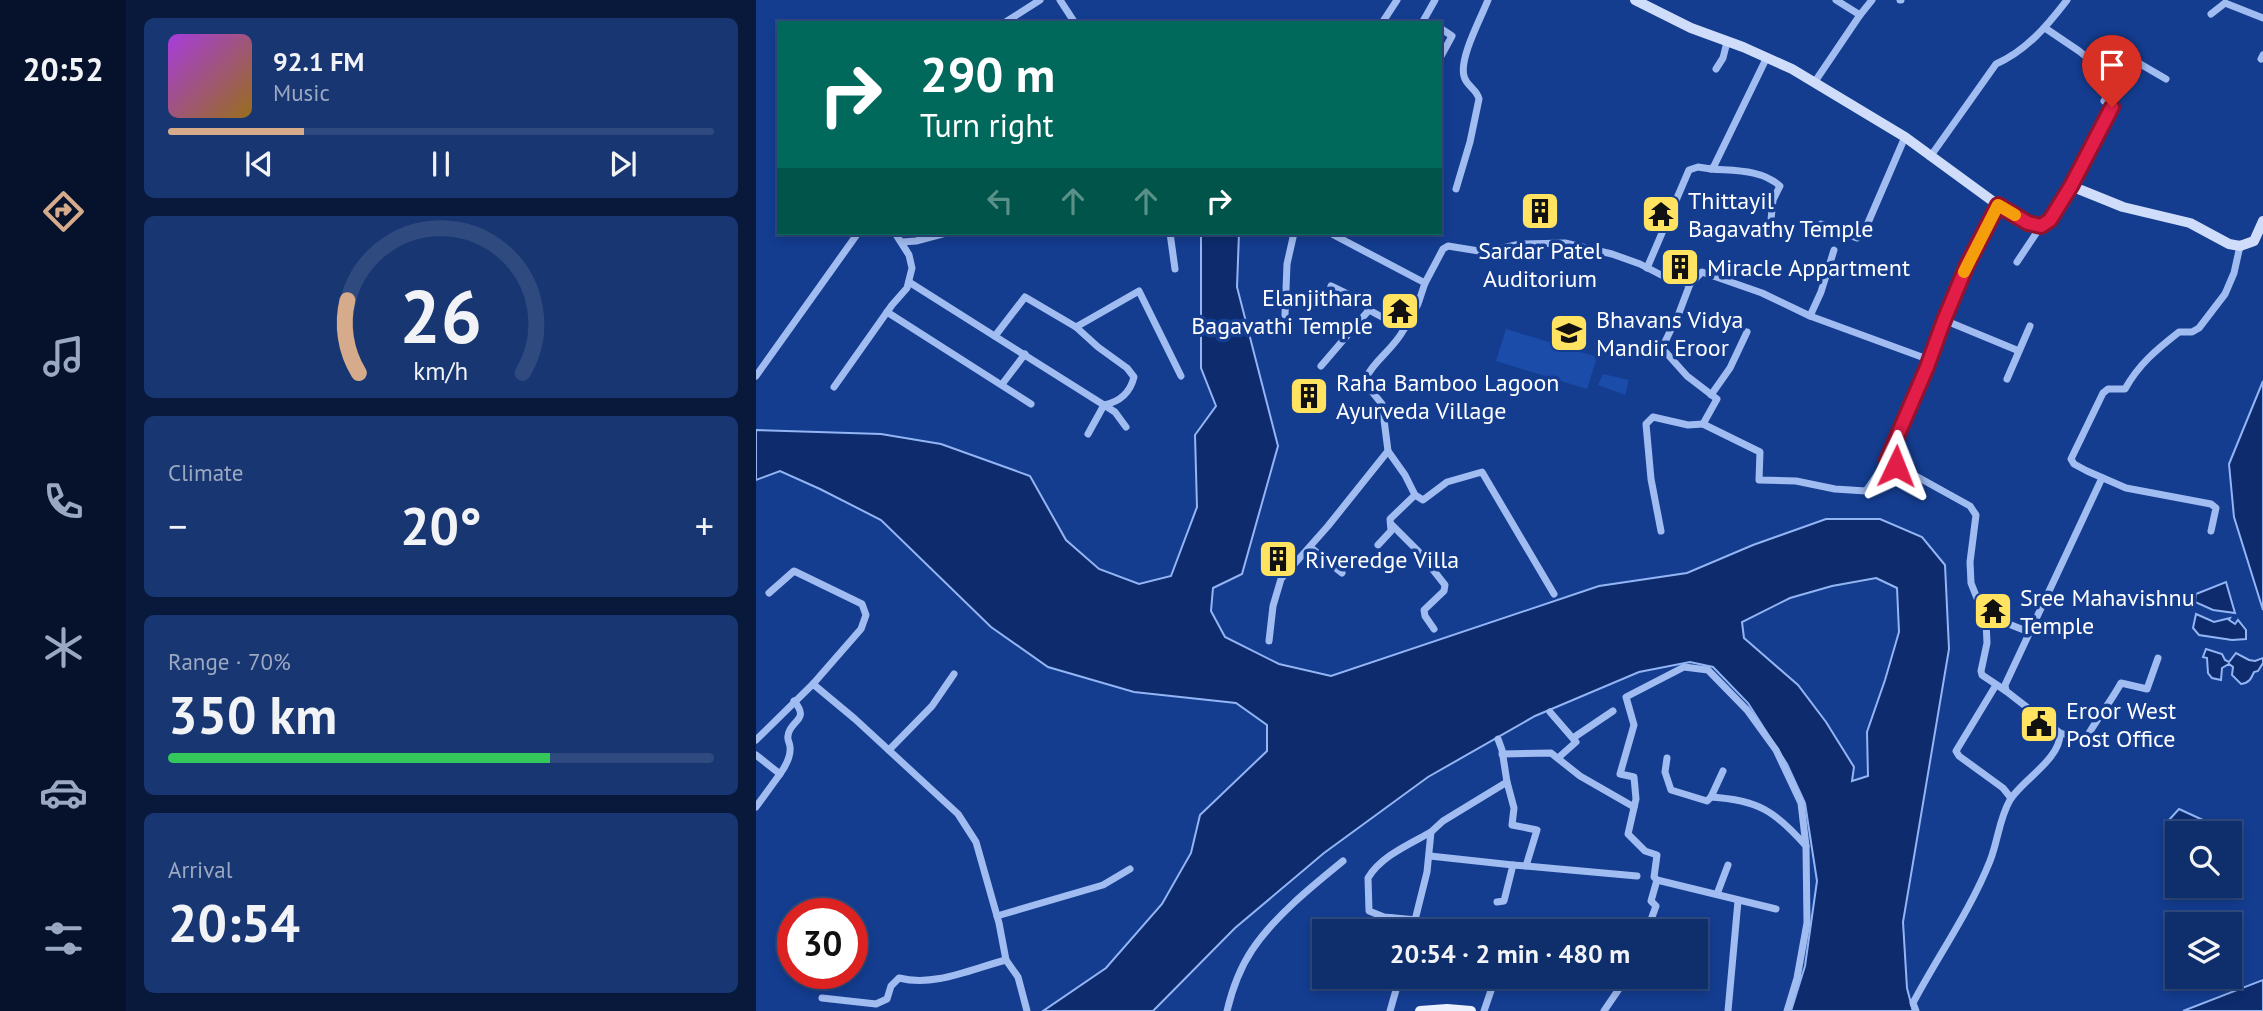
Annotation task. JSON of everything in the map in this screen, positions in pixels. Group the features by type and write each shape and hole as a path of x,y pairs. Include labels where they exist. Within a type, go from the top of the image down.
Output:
{"main road":[{"path":"1420,1011 1471,1011"}],"street":[{"path":"1007,21 1040,0"},
{"path":"1060,0 1074,21"},
{"path":"1383,21 1397,0"},
{"path":"1427,20 1435,0"},
{"path":"1456,189 1479,99 1478,94 1467,83 1463,66 1488,0"},
{"path":"1635,0 1691,28 1767,57 1814,83 1905,137 1998,205 2028,223 2041,226"},
{"path":"1836,0 1860,15"},
{"path":"1814,83 1872,0"},
{"path":"1930,156 1996,64 2011,58 2045,28 2067,0"},
{"path":"2211,14 2225,3 2263,16"},
{"path":"2045,28 2116,81"},
{"path":"1442,29 1452,36 1442,54"},
{"path":"1716,68 1723,58 1727,42"},
{"path":"1711,169 1767,57"},
{"path":"2018,262 2041,226 2050,220 2071,186 2112,107 2104,101 2130,58 2166,79"},
{"path":"1821,224 1857,238 1864,232 1905,137"},
{"path":"1647,268 1689,170 1698,167 1750,172 1772,179 1780,186 1773,200 1770,229"},
{"path":"2071,186 2123,207 2190,223 2220,240 2240,246 2253,241 2263,221"},
{"path":"1661,531 1653,491 1646,424 1653,417 1688,425 1703,424 1760,452 1759,480 1796,481 1835,489 1866,491 1887,460 1967,265 1998,205"},
{"path":"756,376 857,235"},
{"path":"835,387 907,288 912,268 909,255 897,235"},
{"path":"902,242 938,235"},
{"path":"1170,235 1175,269"},
{"path":"1284,315 1287,264 1294,235"},
{"path":"1334,235 1425,283"},
{"path":"1554,594 1482,472 1447,482 1423,500 1415,495 1388,451 1382,404 1369,388 1366,378 1369,371 1398,342 1418,304 1425,283 1443,249 1448,246 1485,252 1520,244 1564,243 1612,254 1667,278 1690,284"},
{"path":"2211,531 2216,508 2211,504 2126,488 2074,464 2071,459 2103,393 2108,389 2125,389 2137,368 2160,346 2179,332 2192,332 2199,328 2225,294 2234,273 2240,246"},
{"path":"1810,316 1821,292 1834,250"},
{"path":"1703,424 1717,399 1687,376 1662,348 1690,284 1702,272 1762,293 1810,316 1930,360"},
{"path":"909,282 1115,412 1126,427"},
{"path":"1331,286 1364,302 1368,310 1404,330"},
{"path":"1076,327 1139,290 1181,376"},
{"path":"995,336 1025,297 1076,327 1127,368 1134,377 1132,385 1117,403 1104,405"},
{"path":"1321,366 1368,310"},
{"path":"887,312 1003,383 1031,404"},
{"path":"1944,320 2019,351"},
{"path":"2007,379 2030,326"},
{"path":"1711,395 1730,368 1747,332"},
{"path":"1003,383 1025,354"},
{"path":"1088,434 1104,405"},
{"path":"1269,641 1273,606 1281,579 1388,451"},
{"path":"1887,460 1970,506 1976,514 1970,562 1971,583 1986,621 1987,643 1982,675 2060,733 2085,740 2095,721 2109,706 2121,683 2147,690 2158,658"},
{"path":"2006,691 2005,685 2102,478"},
{"path":"1415,495 1390,519 1392,525 1419,552 1445,585 1444,592 1424,610 1434,629"},
{"path":"1378,545 1391,531 1392,525"},
{"path":"1310,547 1342,573"},
{"path":"756,740 813,684 861,629 866,615 862,604 794,571 769,593"},
{"path":"1986,621 2006,622 2029,632"},
{"path":"1651,919 1656,906 1651,901 1657,880 1654,877 1657,855 1645,851 1628,834 1636,799 1634,777 1620,774 1633,725 1626,697 1684,667 1708,670 1747,710 1781,760 1801,803 1806,846 1807,923 1797,978 1787,1011"},
{"path":"888,750 932,705 954,674"},
{"path":"813,684 958,814 969,829 976,842 997,916 1006,960 1018,977 1027,1011"},
{"path":"1996,685 1956,751 2003,788 2011,799"},
{"path":"756,807 780,774 791,750 788,733 801,715 794,701"},
{"path":"1573,738 1612,711"},
{"path":"1550,712 1576,741 1558,758"},
{"path":"1916,1011 1913,1003 1991,860 2000,823 2011,799 2046,762 2060,738 2060,733"},
{"path":"1498,739 1514,808 1512,825 1537,830 1526,866"},
{"path":"1502,754 1552,754 1580,776 1634,807"},
{"path":"756,755 780,774"},
{"path":"1667,758 1665,772 1671,790 1707,801 1723,771"},
{"path":"1404,919 1369,911 1368,878 1394,853 1507,782"},
{"path":"1711,797 1735,798 1756,804 1786,824 1806,846"},
{"path":"1415,919 1430,856 1431,832"},
{"path":"1430,856 1637,876"},
{"path":"1227,1011 1242,966 1253,948 1312,887 1343,861"},
{"path":"1497,902 1504,901 1513,865"},
{"path":"1717,894 1728,865"},
{"path":"997,916 1103,885 1130,869"},
{"path":"1657,880 1776,909"},
{"path":"1728,1011 1738,901"},
{"path":"822,998 876,1004 887,999 891,986 899,978 932,981 1006,960"},
{"path":"1390,1011 1396,989"},
{"path":"1484,1011 1492,989"},
{"path":"1604,1011 1619,989"}],"shaded area":[{"path":"1201,235 1239,235 1237,287 1278,446 1242,574 1213,588 1211,611 1225,637 1279,664 1331,676 1599,586 1687,573 1753,545 1826,519 1880,519 1922,537 1945,565 1949,649 1903,922 1907,988 1913,1011 1791,1011 1805,966 1817,881 1805,803 1787,764 1748,703 1713,667 1690,662 1639,672 1535,716 1428,777 1324,853 1235,928 1153,1011 1043,1011 1106,968 1162,904 1191,853 1200,815 1267,751 1267,725 1236,703 1134,692 1048,667 991,627 881,520 780,471 756,480 756,430 881,434 941,444 1030,476 1066,540 1099,569 1139,584 1171,576 1197,507 1195,435 1216,406 1201,368","holes":["1876,578 1897,588 1899,632 1867,732 1868,776 1852,781 1854,767 1826,722 1798,685 1744,638 1742,622 1790,598 1832,586"]},
{"path":"1506,329 1597,357 1587,389 1496,361"},
{"path":"1603,374 1629,380 1625,395 1598,385"},
{"path":"2263,381 2263,610 2234,517 2229,464"},
{"path":"2226,582 2235,613 2213,610 2195,602 2196,594"},
{"path":"2196,614 2214,622 2230,618 2235,624 2238,620 2246,630 2246,639 2232,640 2199,635 2193,628"},
{"path":"2206,649 2222,654 2229,662 2236,653 2249,660 2263,658 2263,663 2249,680 2241,684 2232,675 2233,667 2229,664 2222,668 2221,680 2212,678 2208,673 2207,658 2203,657"},
{"path":"2179,809 2205,821 2168,821"},
{"path":"2263,980 2263,1011 2183,1011 2242,989"}],"slow traffic":[{"path":"1964,272 1998,205 2015,215"}],"place":[{"name":"Sardar Patel Auditorium","path":"1540,211"},
{"name":"Thittayil Bagavathy Temple","path":"1661,214"},
{"name":"Miracle Appartment","path":"1680,267"},
{"name":"Elanjithara Bagavathi Temple","path":"1400,311"},
{"name":"Bhavans Vidya Mandir Eroor","path":"1569,333"},
{"name":"Raha Bamboo Lagoon Ayurveda Village","path":"1309,396"},
{"name":"Riveredge Villa","path":"1278,559"},
{"name":"Sree Mahavishnu Temple","path":"1993,611"},
{"name":"Eroor West Post Office","path":"2039,724"}],"route":[{"path":"1896,466 1887,460 1967,265 1998,205 2028,223 2041,226 2050,220 2112,107"}]}
